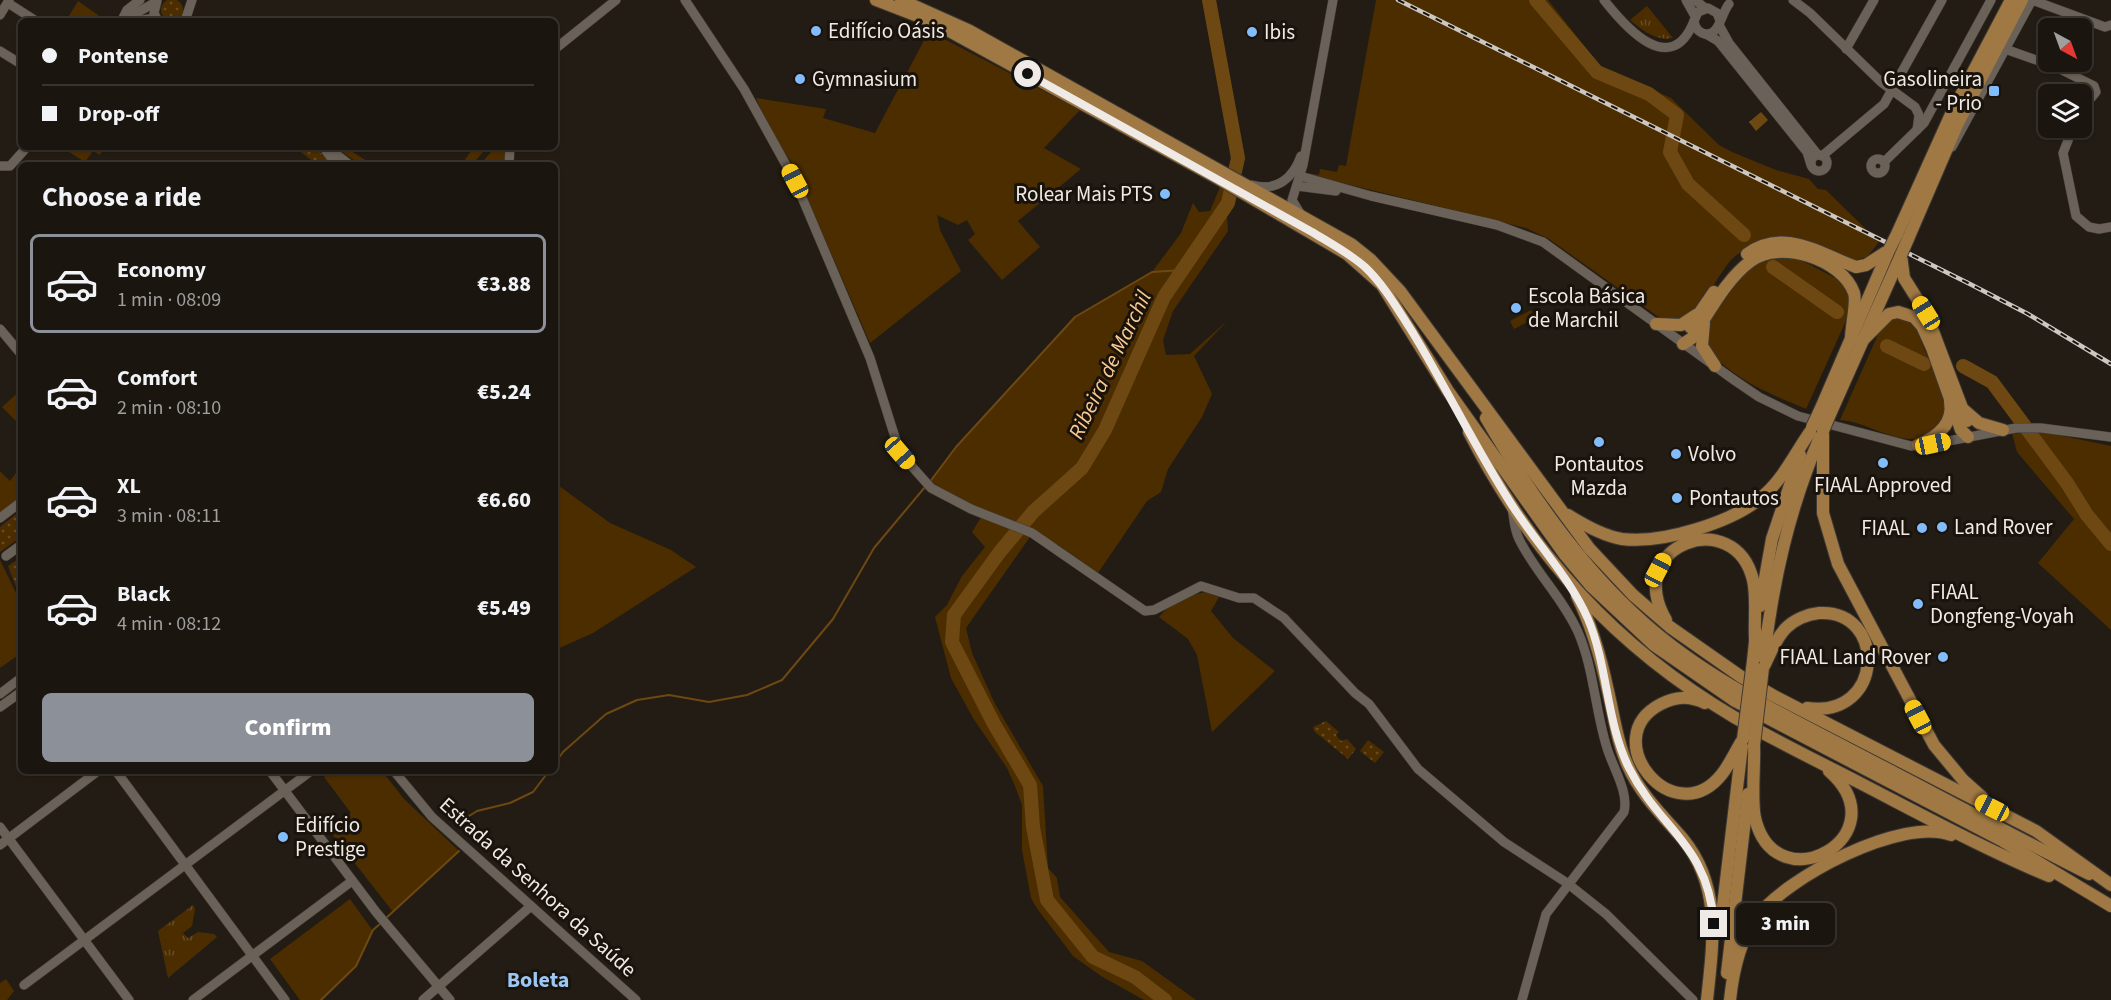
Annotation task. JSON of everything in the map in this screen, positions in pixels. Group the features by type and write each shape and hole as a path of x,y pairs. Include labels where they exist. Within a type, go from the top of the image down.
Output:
{"main road":[{"path":"876,0 933,22 1221,175"},
{"path":"901,0 970,31 1244,188 1365,267 1393,301 1448,391 1565,555 1590,585 1654,645 1735,701 2003,841 2111,906"},
{"path":"1755,639 1772,539 1793,472 1826,410 1902,236 1944,128 2011,0"},
{"path":"1902,236 2022,0"},
{"path":"1244,188 1300,213 1351,244 1387,276 1611,573 1681,635 1740,676 1774,696 2007,816 2055,844 2111,885"},
{"path":"1715,366 1702,346 1703,315 1734,266 1760,246 1780,242 1800,244 1857,267 1895,252"},
{"path":"1683,344 1683,338 1752,260 1769,252 1787,250 1802,254 1844,277 1855,297 1856,340"},
{"path":"1895,252 1904,278 1926,313 1954,399 1979,423 2002,430"},
{"path":"1856,340 1889,314 1898,312 1914,317 1927,337 1969,428 1968,437"},
{"path":"1656,324 1681,325 1703,315"},
{"path":"1469,387 1509,457 1571,547 1613,594 1670,644 1728,684 1773,710 2111,885"},
{"path":"1448,391 1480,454 1510,503 1522,532 1574,589 1640,651 1734,716"},
{"path":"1918,445 1932,439 1942,431 1954,399"},
{"path":"1566,514 1602,533 1621,539 1638,540 1657,538 1730,518 1766,494 1815,430"},
{"path":"1708,1000 1763,668 1773,589 1786,526 1815,430"},
{"path":"1815,430 1823,513 1838,564 1934,746 1963,780 2007,816"},
{"path":"1681,635 1660,609 1655,584 1658,570 1665,558 1677,547 1691,540 1702,539 1727,545 1738,554 1753,579 1755,639 1749,742 1724,1000"},
{"path":"1574,589 1597,646 1628,766 1641,788 1685,842 1707,882 1713,903 1714,924 1708,1000"},
{"path":"1763,668 1779,636 1787,626 1815,613 1840,616 1860,631 1866,644 1869,657 1866,677 1856,694 1846,702 1833,708 1820,710 1808,709 1774,696"},
{"path":"1749,742 1722,775 1705,789 1693,793 1674,792 1659,785 1641,765 1636,747 1640,727 1654,708 1676,698 1692,698 1734,716 1995,854"},
{"path":"1749,742 1755,817 1764,839 1772,849 1795,859 1820,857 1831,851 1846,833 1851,822 1851,807 1843,785 1808,756"},
{"path":"1730,1000 1738,953 1746,933 1757,916 1786,890 1826,866 1884,838 1927,830 1946,833 2087,892"}],"street":[{"path":"123,18 127,10 140,0"},
{"path":"558,47 616,0"},
{"path":"686,0 744,88 795,181 870,358 900,453 931,488 1032,533 1145,610 1154,610 1201,585 1239,598 1254,598 1266,604 1284,618 1369,705 1393,733 1418,769 1504,842 1567,883 1638,943 1693,1000"},
{"path":"1300,213 1292,200 1300,176 1333,0"},
{"path":"1604,0 1625,27 1643,40 1670,48 1683,39 1713,32 1731,2"},
{"path":"1686,0 1698,30 1718,41 1806,152 1816,171 1826,168 1822,158 1729,43 1720,23 1709,9 1695,0"},
{"path":"1793,0 1804,3 1846,49 1892,92 1915,107 1919,115 1917,130"},
{"path":"1846,49 1874,0"},
{"path":"1811,165 1812,160 1822,158 1884,104 1942,0"},
{"path":"1884,162 1924,123 1990,0"},
{"path":"1935,174 1964,128 2032,0 2105,27 2111,25"},
{"path":"0,15 8,1 32,18"},
{"path":"127,18 157,1 157,18"},
{"path":"1683,39 1694,19 1709,9 1731,2"},
{"path":"2005,49 2056,67 2090,84"},
{"path":"0,51 18,62"},
{"path":"1915,107 1925,107 1934,103"},
{"path":"1244,188 1270,187 1284,182 1297,165 1307,133"},
{"path":"2069,138 2063,153 2076,216 2089,227 2099,229 2111,227"},
{"path":"0,166 10,166 24,150"},
{"path":"324,150 334,162"},
{"path":"331,150 346,162"},
{"path":"1300,176 1371,196 1497,225 1543,242 1759,397 1798,416 1865,435 1918,445 2016,428 2041,428 2111,437"},
{"path":"1297,186 1371,196"},
{"path":"0,329 18,350"},
{"path":"0,518 18,504"},
{"path":"1522,532 1569,613 1579,635 1587,659 1602,731 1627,800 1624,812 1567,883 1546,914 1522,1000"},
{"path":"6,556 18,547"},
{"path":"0,694 18,680"},
{"path":"0,707 18,694"},
{"path":"0,844 95,774"},
{"path":"118,774 285,1000"},
{"path":"272,774 386,926 450,1000"},
{"path":"24,985 307,774"},
{"name":"Estrada da Senhora da Saúde","path":"396,774 432,817 636,1000"},
{"path":"0,827 129,1000"},
{"path":"193,1000 352,881"},
{"path":"423,1000 531,906"}],"green space":[{"path":"172,-1 180,2 182,6 180,18 164,18 161,10 164,2"},
{"path":"1376,0 1548,0 1601,67 1671,98 1719,145 1732,152 1776,170 1809,179 1818,189 1826,190 1879,242 1867,257 1856,260 1751,245 1731,260 1696,309 1676,320 1663,320 1549,239 1526,228 1310,175 1307,173 1319,175 1320,169 1337,172 1339,165 1346,166"},
{"path":"78,1 102,18 68,18"},
{"path":"1647,6 1673,38 1656,37 1630,20"},
{"path":"929,31 1080,110 1044,148 1081,169 1018,221 1040,247 1002,280 968,240 975,234 967,220 958,225 937,215 940,230 961,271 870,343 793,165 769,128 756,98 826,109 823,118 875,133"},
{"path":"66,150 103,150 100,155 93,151 85,162"},
{"path":"298,150 315,150 324,155 328,162 314,162"},
{"path":"339,150 350,150 368,162 357,162"},
{"path":"472,150 484,150 474,162 463,162"},
{"path":"492,150 507,150 506,162 482,162"},
{"path":"1220,187 1235,197 1227,215 1228,231 1173,311 1163,340 1166,355 1190,354 1228,320 1194,356 1212,394 1202,417 1168,469 1161,492 1147,501 1098,573 1057,544 1053,548 1032,534 966,628 972,653 995,704 1043,786 1048,868 1057,878 1060,897 1109,952 1142,961 1196,1000 1144,1000 1101,976 1073,956 1031,898 1022,850 1022,805 1007,768 973,718 951,678 935,617 947,605 962,576 985,547 972,532 983,514 927,485 956,447 1075,317 1152,272 1181,233 1193,203 1199,212 1210,211"},
{"path":"1783,257 1797,258 1837,279 1849,293 1850,312 1806,409 1741,378 1713,353 1707,340 1710,321 1740,280 1758,264"},
{"path":"1531,310 1535,318 1514,329 1510,321"},
{"path":"1894,318 1905,318 1916,329 1946,401 1943,422 1935,431 1924,437 1900,438 1840,420 1881,328"},
{"path":"18,393 18,423 2,407"},
{"path":"2012,433 2049,433 2111,446 2111,630 2038,563 2074,519 2017,452"},
{"path":"18,470 18,500 0,514 0,471 10,481"},
{"path":"558,485 610,523 671,550 696,567 593,633 558,649"},
{"path":"18,512 18,539 0,552 0,527"},
{"path":"18,559 18,592 8,566"},
{"path":"0,560 18,597 18,655 0,668"},
{"path":"1205,592 1219,597 1211,611 1233,638 1275,671 1212,732 1197,655 1188,639 1159,617 1180,601"},
{"path":"1326,721 1339,732 1336,735 1341,741 1347,739 1356,749 1348,759 1314,731 1313,727"},
{"path":"1368,740 1384,752 1375,763 1360,751"},
{"path":"328,774 384,774 404,799 459,851 393,912 329,830 351,813 324,777"},
{"path":"350,899 373,931 356,966 321,1000 300,1000 270,959"},
{"path":"193,905 195,909 192,926 183,933 188,938 198,932 214,934 217,937 168,978 158,931"},
{"path":"6,979 14,991 7,1000 0,1000 0,983"}],"water":[{"path":"1761,112 1768,120 1756,131 1749,122"}],"waterway":[{"name":"Ribeira de Marchil","path":"1165,1000 1135,977 1093,957 1047,900 1033,827 1030,785 994,724 952,642 954,615 999,553 1033,512 1082,468 1105,430 1164,297 1228,203 1238,158 1209,0"},
{"path":"1536,0 1597,72 1649,94 1677,115 1670,152 1688,184 1744,235"},
{"path":"1773,267 1837,312"},
{"path":"929,483 956,447 1075,317 1152,272 1183,270"},
{"path":"1887,346 1924,364"},
{"path":"1963,366 1992,382 2067,483 2087,515 2111,544"},
{"path":"558,759 606,714 637,700 669,695 709,702 747,695 782,680 833,619 874,548 925,487"},
{"path":"458,823 477,811 510,803 533,792 547,774"},
{"path":"385,919 459,851"},
{"path":"321,1000 356,966 373,930 381,923"}],"railway":[{"path":"1398,0 1968,283 2028,314 2111,364"}],"place":[{"name":"Edifício Oásis","path":"816,31"},
{"name":"Ibis","path":"1252,32"},
{"name":"Gymnasium","path":"800,79"},
{"name":"Gasolineira - Prio","path":"1994,91"},
{"name":"Rolear Mais PTS","path":"1165,194"},
{"name":"Escola Básica de Marchil","path":"1516,308"},
{"name":"Pontautos Mazda","path":"1599,442"},
{"name":"Volvo","path":"1676,454"},
{"name":"FIAAL Approved","path":"1883,463"},
{"name":"Pontautos","path":"1677,498"},
{"name":"Land Rover","path":"1942,527"},
{"name":"FIAAL","path":"1922,528"},
{"name":"FIAAL Dongfeng-Voyah","path":"1918,604"},
{"name":"FIAAL Land Rover","path":"1943,657"},
{"name":"Edifício Prestige","path":"283,837"}],"district":[{"name":"Boleta","path":"538,980"}],"route":[{"path":"1028,74 1312,232 1365,267 1382,285 1448,391 1480,454 1510,503 1574,589 1588,620 1600,656 1619,740 1628,766 1652,803 1697,860 1713,903 1714,924"}]}
